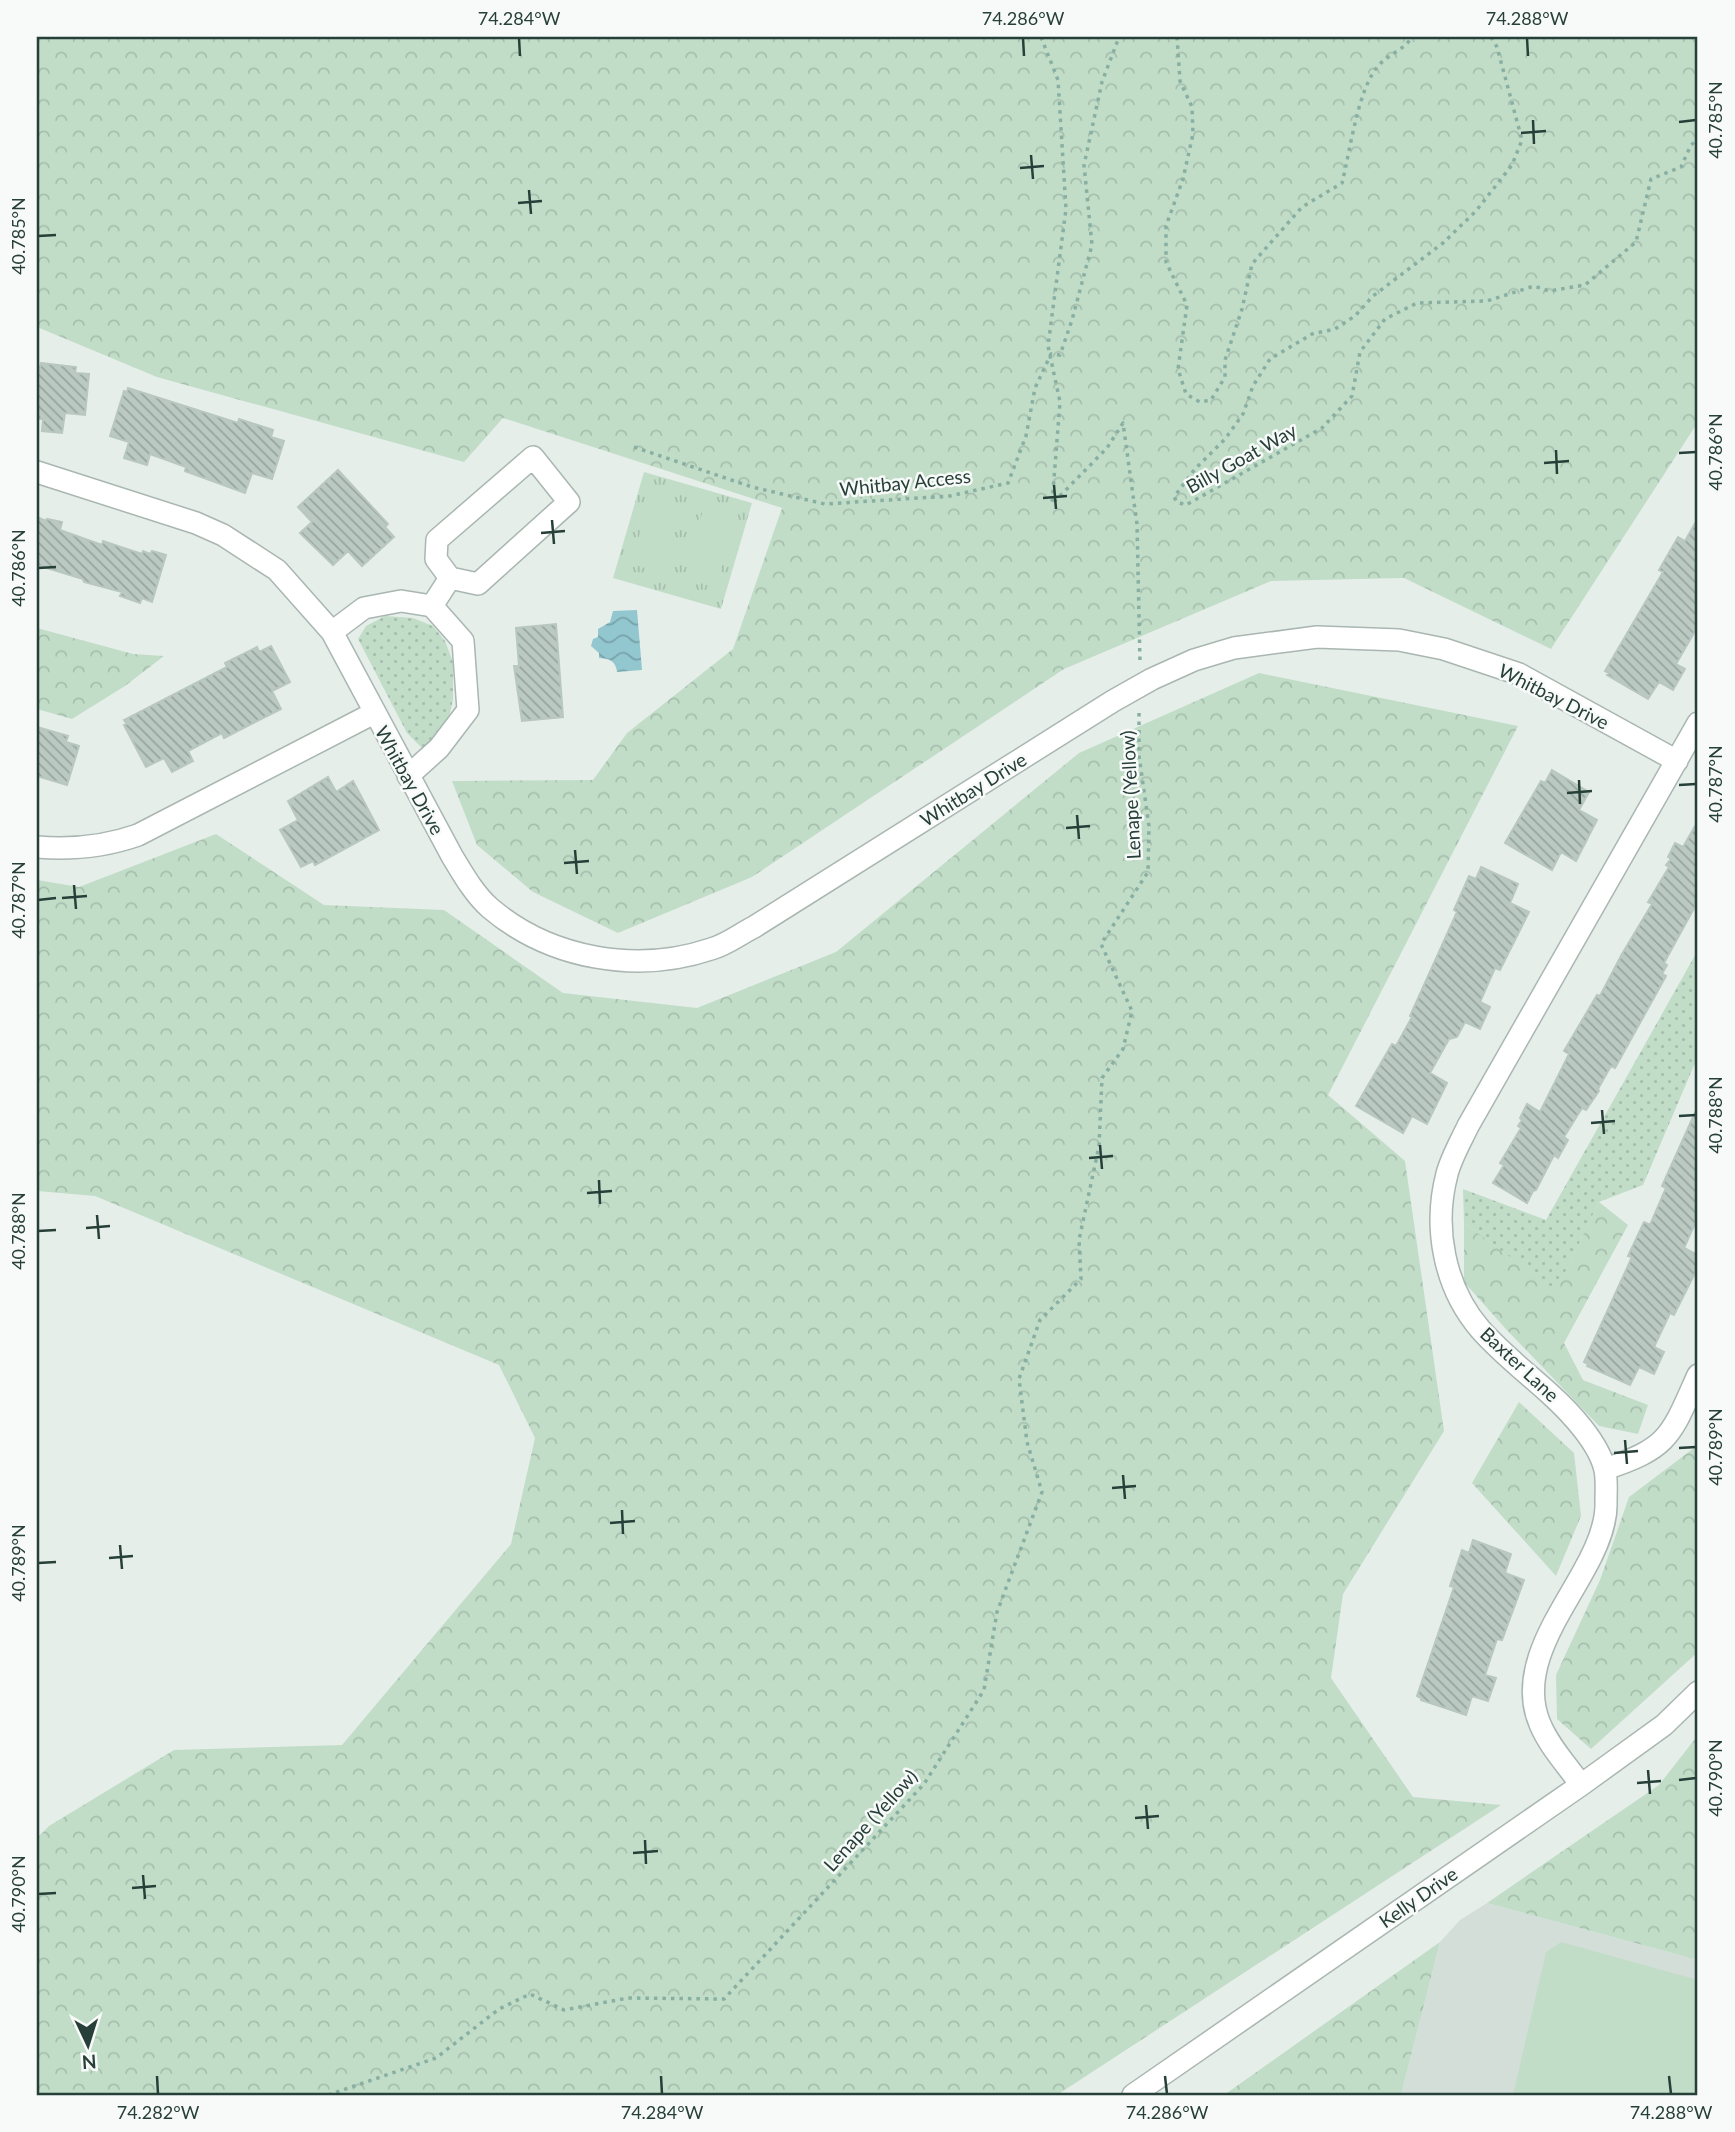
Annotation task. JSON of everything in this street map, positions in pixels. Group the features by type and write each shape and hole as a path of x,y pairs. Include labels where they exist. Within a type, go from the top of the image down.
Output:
{"street":[{"path":"533,457 569,502 478,584 450,578 436,559 437,540 533,457"},
{"name":"Whitbay Drive","path":"37,472 197,523 223,535 277,570 332,632 408,776 469,883 488,906 522,931 560,949 600,958 639,962 676,958 714,949 754,927 1140,686 1194,660 1234,648 1317,637 1399,640 1444,649 1519,674 1676,761"},
{"path":"432,606 450,578"},
{"path":"332,632 365,608 401,601 432,606 463,641 468,710 439,748 408,776"},
{"name":"Whitbay Drive","path":"37,847 93,847 138,835 374,713"},
{"name":"Baxter Lane","path":"1581,1785 1553,1747 1539,1722 1533,1684 1545,1640 1589,1562 1601,1534 1607,1506 1605,1469 1586,1433 1565,1407 1501,1350 1464,1306 1450,1277 1442,1242 1442,1212 1447,1173 1468,1126 1698,723"},
{"path":"1605,1469 1637,1459 1653,1450 1667,1437 1678,1421 1698,1376"},
{"name":"Kelly Drive","path":"1133,2095 1581,1785 1664,1725 1698,1692"}],"path":[{"name":"Lenape (Yellow)","path":"328,2095 436,2058 499,2009 530,1994 564,2010 628,1998 724,1999 924,1784 984,1690 997,1612 1042,1492 1027,1442 1019,1379 1040,1320 1081,1279 1079,1240 1098,1146 1102,1078 1123,1049 1132,1011 1101,944 1148,872 1149,826 1139,756 1137,524 1123,424 1107,448 1052,504 1060,402 1048,346 1066,209 1058,80 1041,37"},
{"path":"1051,354 1060,355 1083,285 1092,245 1084,165 1102,82 1119,37"},
{"path":"1177,37 1180,81 1192,107 1193,134 1183,180 1166,226 1166,262 1187,305 1178,369 1186,394 1200,402 1211,400 1225,377 1225,360 1242,309 1252,264 1302,207 1342,183 1359,104 1378,66 1412,37"},
{"name":"Billy Goat Way","path":"1491,37 1497,47 1522,139 1512,165 1476,211 1443,243 1373,296 1354,316 1335,329 1312,334 1270,359 1253,386 1243,414 1225,439 1188,478 1174,497 1177,502 1186,505 1322,428 1352,396 1360,352 1385,319 1417,303 1487,301 1534,286 1549,292 1585,285 1636,242 1651,178 1681,167 1691,145 1698,139"},
{"name":"Whitbay Access","path":"634,447 752,487 825,504 950,496 1008,483 1026,436 1035,388 1051,354"}],"shaded area":[{"path":"1487,1903 1698,1960 1698,2095 1401,2095 1440,1942 1460,1920"}],"green space":[{"path":"37,37 1698,37 1698,422 1551,649 1404,578 1271,581 1064,669 752,877 618,933 533,892 477,845 452,781 593,780 627,733 733,649 782,508 503,418 464,462 157,377 37,327"},
{"path":"644,472 752,503 721,609 613,578"},
{"path":"651,495 682,504 663,573 631,564"},
{"path":"703,510 735,519 716,588 684,578"},
{"path":"385,616 413,618 433,626 445,641 453,662 453,699 447,727 428,748 421,747 407,733 358,639 366,626"},
{"path":"37,628 133,654 164,656 125,686 72,719 37,709"},
{"path":"1259,673 1518,726 1328,1095 1405,1161 1444,1431 1343,1594 1331,1678 1413,1797 1501,1805 1057,2095 37,2095 37,1838 49,1826 174,1750 342,1745 511,1544 535,1438 499,1365 95,1196 37,1191 37,880 79,887 216,834 324,905 444,910 563,993 697,1008 836,952 1079,753"},
{"path":"1698,950 1698,1056 1643,1185 1599,1202 1556,1292 1464,1223 1463,1189 1546,1220"},
{"path":"1599,1202 1628,1225 1564,1343 1583,1380 1648,1405 1638,1434 1599,1426 1464,1282 1464,1223 1556,1291"},
{"path":"1519,1402 1574,1453 1581,1516 1556,1576 1472,1483"},
{"path":"1698,1445 1698,1652 1591,1749 1557,1719 1556,1675 1600,1580 1629,1497"},
{"path":"1698,1735 1698,1960 1487,1903 1659,1785"},
{"path":"1440,1942 1401,2095 1224,2095"},
{"path":"1561,1942 1698,1980 1698,2095 1513,2095 1546,1952"}],"water":[{"path":"637,610 642,670 617,672 611,661 599,658 599,653 591,646 593,639 598,637 598,629 610,622 613,611"}],"building":[{"path":"41,363 76,367 75,373 89,374 85,415 65,413 62,433 42,431 43,419 37,419 37,367 40,367"},
{"path":"128,388 238,423 239,419 273,430 271,437 284,441 272,479 252,473 245,493 185,471 186,467 150,454 147,465 124,458 129,442 110,436 124,391 127,392"},
{"path":"338,470 388,524 385,527 394,537 362,566 348,551 333,565 300,533 312,522 298,507"},
{"path":"37,517 46,521 62,522 60,530 102,545 103,541 142,554 143,551 150,554 152,551 166,555 152,602 142,598 140,603 120,596 122,592 37,565"},
{"path":"1698,518 1698,626 1676,664 1685,669 1673,690 1659,682 1648,699 1607,675 1609,673 1605,671 1663,572 1659,570 1678,537 1685,541"},
{"path":"556,624 563,717 522,721 514,666 519,666 516,628"},
{"path":"271,646 290,682 272,691 281,709 224,738 222,733 188,751 193,761 172,772 164,758 146,767 124,725 127,724 124,720 227,667 225,663 257,647 259,652"},
{"path":"37,727 68,736 66,742 79,746 67,785 37,776"},
{"path":"1552,770 1589,792 1579,810 1597,820 1576,861 1561,852 1552,870 1505,843 1541,781 1545,783"},
{"path":"328,777 336,792 353,781 379,830 315,865 313,861 301,867 280,830 298,820 288,801"},
{"path":"1698,821 1698,901 1664,963 1667,965 1662,974 1666,976 1615,1068 1611,1066 1586,1110 1582,1108 1564,1137 1568,1140 1558,1158 1554,1155 1527,1203 1493,1183 1504,1165 1500,1163 1521,1128 1518,1126 1522,1120 1520,1118 1527,1104 1540,1112 1569,1054 1564,1051 1597,995 1600,996 1652,904 1648,902 1669,867 1666,865 1671,859 1668,857 1675,843 1683,847"},
{"path":"1481,867 1518,884 1510,903 1529,912 1500,970 1495,968 1480,1002 1490,1007 1480,1029 1465,1022 1457,1037 1449,1039 1430,1073 1447,1083 1427,1124 1412,1116 1403,1133 1356,1106 1392,1044 1396,1046 1412,1017 1410,1016 1457,912 1454,910 1469,876 1476,879"},
{"path":"1698,1106 1698,1217 1684,1248 1698,1255 1698,1267 1674,1315 1670,1313 1654,1347 1664,1352 1654,1374 1639,1367 1630,1385 1587,1366 1584,1362 1632,1257 1628,1256 1644,1222 1650,1225 1666,1188 1662,1186"},
{"path":"1473,1540 1511,1554 1505,1573 1524,1580 1502,1640 1497,1639 1485,1675 1496,1678 1488,1701 1472,1696 1466,1715 1421,1700 1417,1696 1454,1587 1450,1586 1462,1550 1469,1553"}]}
